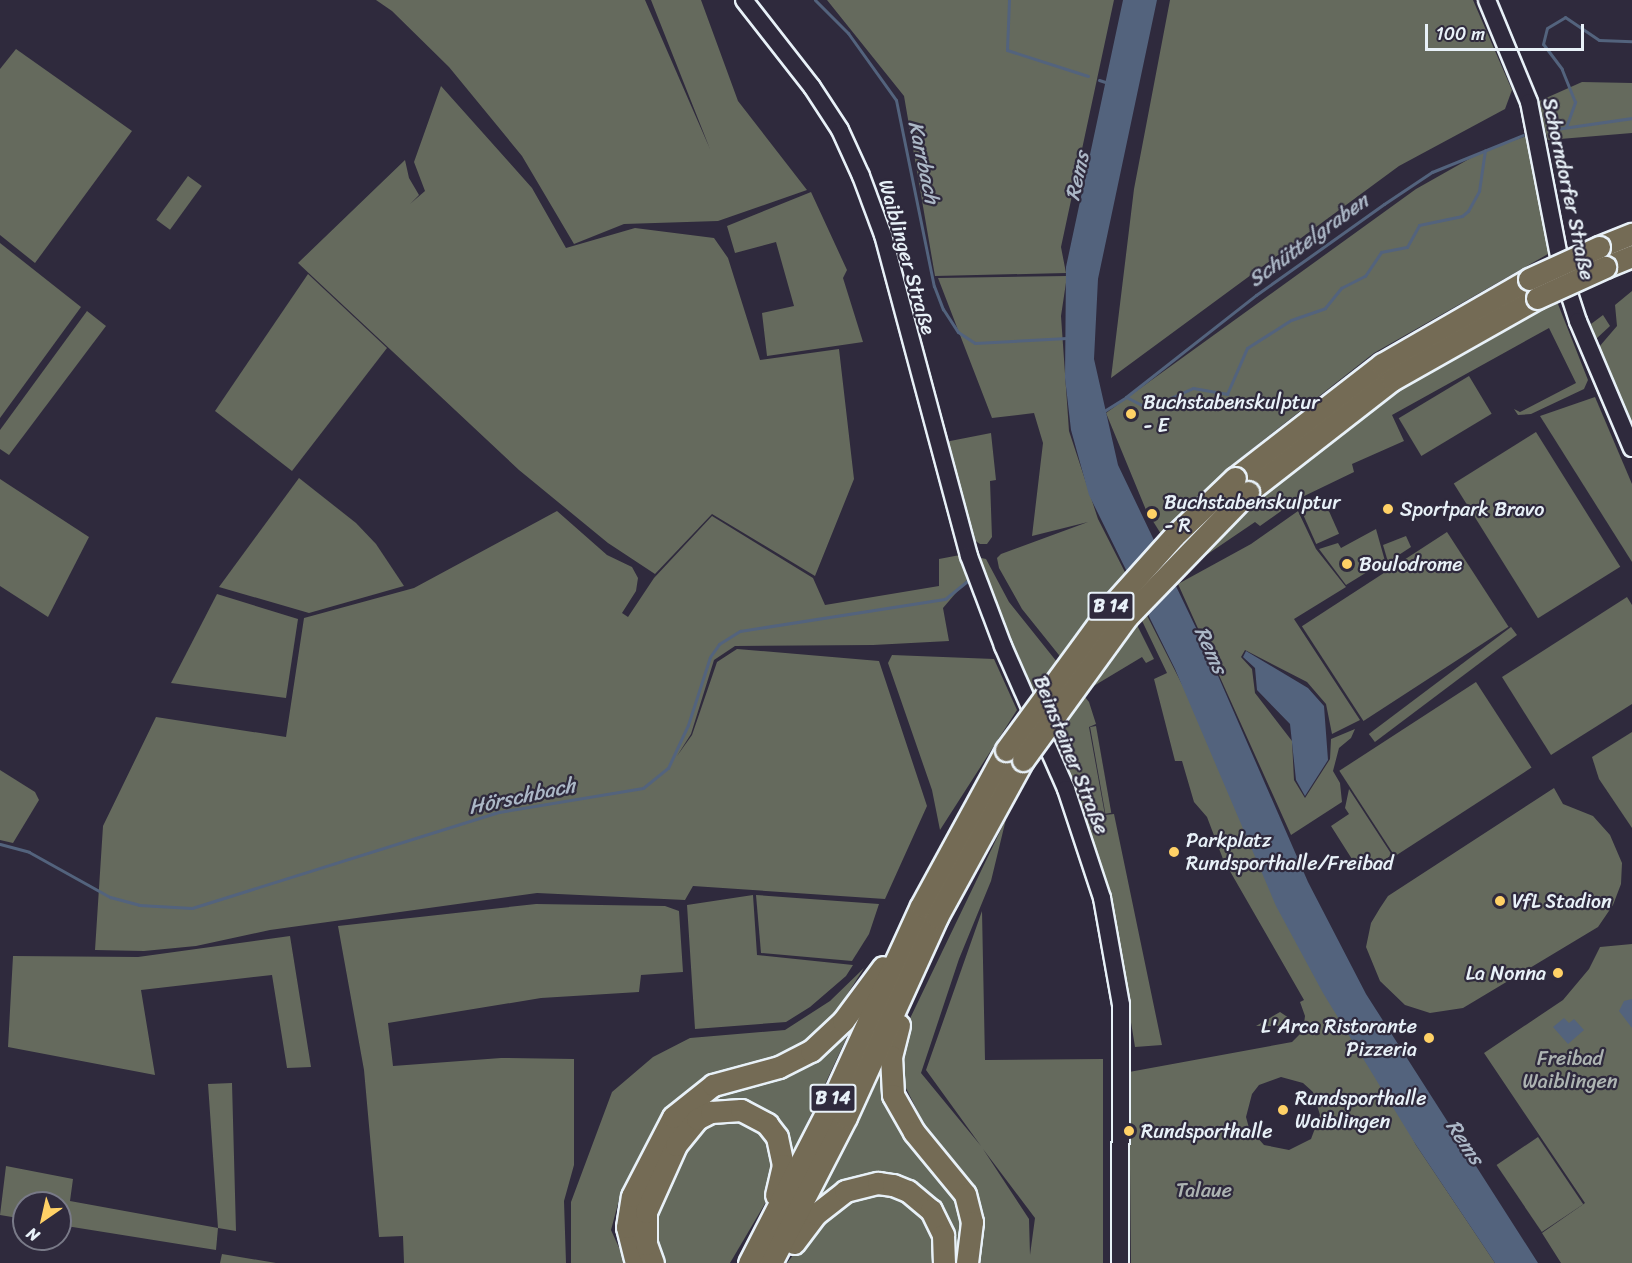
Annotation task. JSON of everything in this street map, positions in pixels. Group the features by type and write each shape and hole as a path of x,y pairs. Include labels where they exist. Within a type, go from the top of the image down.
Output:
{"highway":[{"name":"B 14","path":"749,1263 828,1109 901,950 1014,755 1127,617 1241,485 1382,364 1529,279 1632,234"},
{"name":"B 14","path":"1241,485 1392,380 1538,298 1632,256"},
{"name":"B 14","path":"771,1263 815,1180 1014,755"},
{"path":"636,1263 627,1227 632,1196 673,1117 712,1085 779,1067 811,1051 843,1021 877,973 901,950"},
{"path":"903,993 903,1014 891,1056 893,1095 914,1132 965,1194 972,1222 967,1263"},
{"path":"653,1263 646,1244 646,1212 665,1165 676,1145 698,1119 726,1108 741,1110 761,1119 777,1137 781,1148 780,1183 759,1244"},
{"path":"779,1263 816,1214 845,1191 858,1186 893,1185 908,1191 931,1209 943,1235 944,1263"}],"street":[{"name":"Waiblinger Straße","path":"744,0 812,87 840,130 861,176 883,235 969,556"},
{"name":"Schorndorfer Straße","path":"1487,0 1530,102 1562,272 1578,321 1632,448"},
{"name":"Beinsteiner Straße","path":"969,556 1003,646 1066,789 1102,898 1121,1005 1120,1263"}],"green space":[{"path":"376,0 645,0 710,149 651,0 701,0 738,101 807,190 718,221 624,224 574,244 522,156 449,67 392,11"},
{"path":"827,0 1114,0 1061,247 1066,273 935,276 904,96"},
{"path":"1170,0 1473,0 1512,90 1505,109 1399,166 1111,378 1134,189"},
{"path":"16,49 132,131 35,263 0,235 0,69"},
{"path":"1582,82 1632,83 1632,133 1548,140 1537,102"},
{"path":"441,86 532,188 566,248 635,228 714,238 728,258 760,360 839,349 854,479 815,576 712,514 655,574 608,543 519,470 298,263 405,160 409,178 419,195 410,204 425,191 414,162"},
{"path":"1530,135 1562,246 1374,353 1229,467 1161,534 1146,510 1106,413 1416,189 1485,150"},
{"path":"188,176 202,186 170,230 156,220"},
{"path":"811,192 847,270 843,278 863,342 767,356 762,313 794,306 776,242 735,253 727,226"},
{"path":"0,243 81,307 0,418"},
{"path":"308,274 387,348 292,471 215,411"},
{"name":"Talaue","path":"1067,276 1061,316 1069,431 1098,519 1416,1145 1495,1263 1131,1263 1129,1072 1292,1042 1303,1031 1305,1016 1300,1002 1304,1000 1223,859 1207,817 1194,802 1182,761 1175,761 1154,679 1167,673 1122,579 1117,585 1154,659 1146,663 1142,657 1087,690 1022,609 999,568 997,558 1001,554 1088,522 1032,536 1043,443 1034,413 992,418 938,278","holes":["1281,1077 1303,1083 1313,1092 1320,1115 1311,1139 1289,1150 1264,1145 1249,1128 1246,1117 1252,1094 1259,1085"]},
{"path":"1632,291 1632,425 1599,347 1617,326 1615,305"},
{"path":"1556,299 1588,380 1584,389 1531,414 1518,415 1514,409 1520,412 1576,383 1549,328 1392,415 1404,441 1352,464 1354,472 1298,499 1260,526 1255,522 1196,562 1286,475 1405,386"},
{"path":"87,311 106,326 9,455 0,449 0,430"},
{"path":"1603,315 1610,326 1596,339 1591,324"},
{"path":"1469,376 1492,414 1421,456 1399,418"},
{"path":"1595,397 1632,484 1632,562 1540,416"},
{"path":"1536,432 1620,567 1538,618 1454,483"},
{"path":"991,433 996,480 990,481 992,537 987,544 980,544 974,540 945,442"},
{"path":"299,478 356,523 376,544 404,586 309,613 219,587"},
{"path":"0,479 89,537 48,617 0,586"},
{"path":"1324,500 1339,534 1316,544 1301,510"},
{"path":"557,511 607,555 632,567 638,578 636,591 622,613 628,617 654,578 712,516 813,578 825,605 939,586 939,559 960,555 967,580 943,608 949,641 873,645 735,646 714,660 691,734 677,756 692,735 717,662 737,649 879,661 927,806 885,899 693,886 685,900 537,893 270,930 196,946 144,951 95,950 103,826 156,717 286,737 304,618 414,588"},
{"path":"1298,511 1316,549 1346,587 1294,619 1360,720 1332,734 1326,704 1307,682 1245,650 1241,657 1252,669 1255,693 1292,741 1294,780 1305,798 1330,759 1331,739 1355,729 1351,738 1339,748 1333,771 1340,783 1342,802 1291,835 1178,584 1251,544"},
{"path":"1376,529 1385,561 1346,585 1319,549 1338,543 1341,548"},
{"path":"1447,532 1509,627 1363,721 1302,626"},
{"path":"1406,536 1411,547 1388,562 1383,545"},
{"path":"981,558 986,559 1009,602 1089,702 1096,724 1089,727 1105,815 1114,814 1162,1045 1135,1047 1115,923 1101,870 1002,626 978,562"},
{"path":"217,594 298,619 286,698 171,683"},
{"path":"1627,597 1632,605 1632,704 1551,755 1502,677"},
{"path":"1511,627 1517,635 1375,742 1369,734"},
{"path":"892,655 994,659 1017,710 940,830 932,790 888,663"},
{"path":"1476,682 1532,768 1395,856 1339,771"},
{"path":"1096,726 1111,813 1105,814 1090,727"},
{"path":"1632,732 1632,828 1599,779 1592,757"},
{"path":"0,770 35,792 39,800 13,843 0,840"},
{"name":"VfL Stadion","path":"1554,788 1563,804 1593,816 1610,835 1622,863 1621,884 1613,905 1598,927 1463,1008 1430,1013 1405,1005 1380,981 1366,947 1371,923 1388,896"},
{"path":"1349,789 1392,855 1365,872 1357,867 1331,826 1349,814 1345,808"},
{"path":"1006,819 991,881 959,959 921,1073 981,1146 926,1070 982,911 985,1060 1103,1059 1103,1263 974,1263 980,1237 900,1076 903,1033","holes":["983,1149 1035,1218 1030,1255 1029,1219"]},
{"path":"753,895 757,955 853,965 846,976 810,1007 786,1022 695,1029 687,905"},
{"path":"756,895 879,904 869,934 852,961 761,953"},
{"path":"536,904 665,906 679,911 683,972 641,975 639,992 541,998 388,1023 393,1066 501,1058 574,1059 574,1165 564,1201 566,1263 404,1263 403,1236 379,1237 364,1070 338,926"},
{"path":"290,936 311,1067 287,1068 272,975 141,990 155,1075 8,1047 13,956 138,957"},
{"name":"Freibad Waiblingen","path":"1632,944 1632,1263 1561,1263 1542,1233 1585,1203 1484,1053 1563,1000 1589,969 1600,947"},
{"path":"864,968 827,1026 792,1053 709,1079 660,1117 622,1189 611,1230 626,1263 571,1263 571,1202 612,1092 653,1057 690,1038 785,1030 830,1001"},
{"path":"860,1009 787,1166 765,1117 694,1115 689,1106 762,1076"},
{"path":"1280,1012 1289,1018 1284,1026 1256,1026"},
{"path":"882,1064 956,1190 963,1245 957,1261 942,1213 897,1182 814,1207"},
{"path":"232,1083 236,1231 218,1228 208,1084"},
{"path":"708,1118 754,1121 775,1151 770,1195 730,1263 656,1263 656,1192 676,1152"},
{"path":"1538,1137 1583,1204 1542,1232 1497,1165"},
{"path":"6,1166 73,1179 71,1191 12,1191 12,1217 0,1215"},
{"path":"876,1188 918,1205 938,1234 935,1263 787,1263 831,1206"},
{"path":"72,1201 218,1228 216,1250 72,1227"},
{"path":"222,1254 276,1263 220,1263"}],"water":[{"path":"1123,0 1157,0 1098,279 1094,359 1118,465 1209,655 1308,882 1366,994 1538,1263 1495,1263 1416,1145 1323,993 1276,906 1175,669 1089,495 1071,430 1065,378 1066,267"},
{"path":"1246,651 1308,688 1324,706 1328,760 1305,796 1296,780 1290,724 1257,690 1255,668 1243,657"},
{"path":"1632,999 1632,1028 1619,1011 1624,1001"},
{"path":"1564,1018 1569,1023 1574,1019 1584,1030 1568,1044 1553,1027"}],"waterway":[{"name":"Karrbach","path":"815,0 848,33 896,100 934,286 943,309 958,332 975,343 1067,338"},
{"path":"1009,0 1007,50 1088,76"},
{"path":"1566,127 1575,102 1562,69 1543,44 1547,28 1565,17 1599,40 1632,41"},
{"path":"1099,80 1108,83"},
{"name":"Schüttelgraben","path":"1549,130 1632,118"},
{"name":"Schüttelgraben","path":"1126,397 1256,295 1432,172 1523,135"},
{"path":"1104,411 1126,397 1148,408 1193,388 1227,394 1247,348 1291,320 1325,308 1341,288 1365,276 1381,252 1407,247 1419,225 1462,216 1468,211 1479,191 1485,150"},
{"name":"Hörschbach","path":"0,844 29,852 110,897 139,905 192,908 499,812 643,788 668,768 688,725 710,657 719,644 740,631 945,599 971,578"}],"place":[{"name":"Buchstabenskulptur - E","path":"1131,414"},
{"name":"Sportpark Bravo","path":"1388,509"},
{"name":"Buchstabenskulptur - R","path":"1152,514"},
{"name":"Boulodrome","path":"1347,564"},
{"name":"Parkplatz Rundsporthalle/Freibad","path":"1174,852"},
{"name":"VfL Stadion","path":"1500,901"},
{"name":"La Nonna","path":"1558,973"},
{"name":"L'Arca Ristorante Pizzeria","path":"1429,1038"},
{"name":"Rundsporthalle Waiblingen","path":"1283,1110"},
{"name":"Rundsporthalle","path":"1129,1131"}],"water label":[{"name":"Rems","path":"1077,176"},
{"name":"Rems","path":"1211,650"},
{"name":"Rems","path":"1465,1142"}]}
